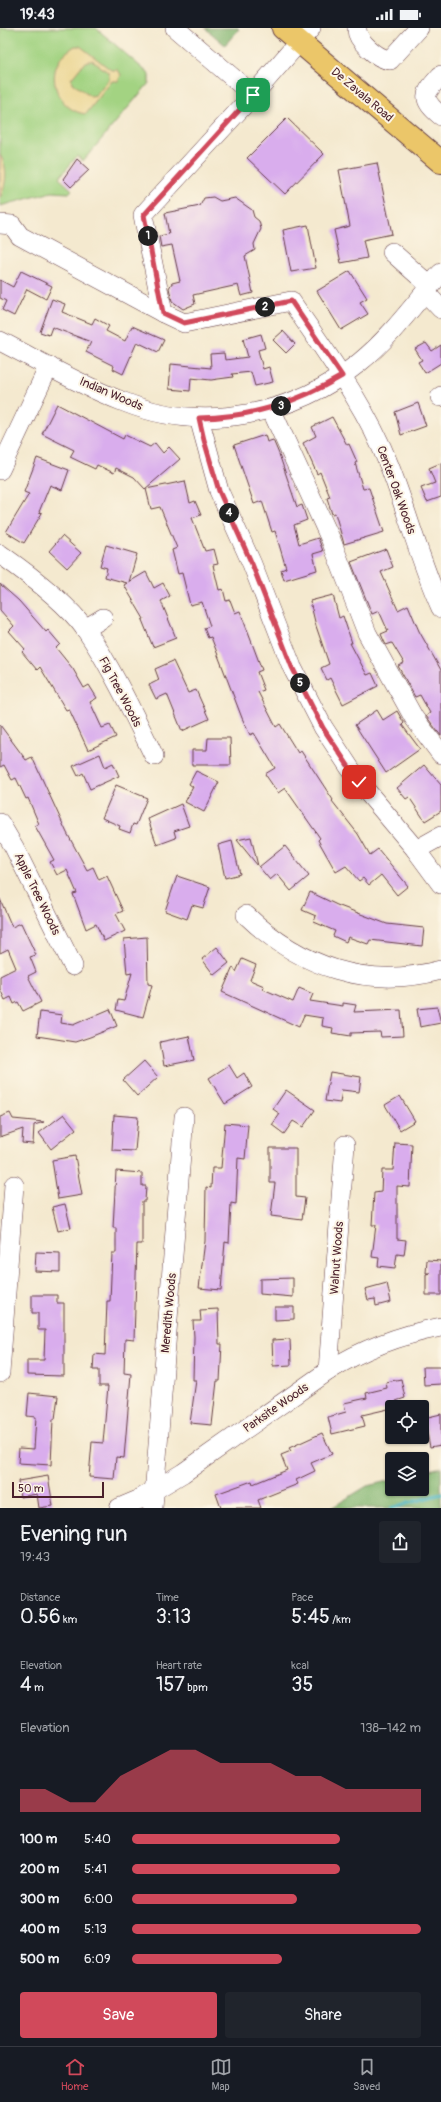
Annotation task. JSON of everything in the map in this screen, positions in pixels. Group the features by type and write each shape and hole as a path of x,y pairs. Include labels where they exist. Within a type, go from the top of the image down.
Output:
{"main road":[{"name":"De Zavala Road","path":"283,28 305,35 441,162"}],"street":[{"path":"174,28 253,95"},
{"path":"357,28 357,35 360,40 384,60 390,60 419,28"},
{"path":"163,313 144,215 253,95 305,35"},
{"path":"441,75 429,88 426,97 429,105 441,116"},
{"path":"0,224 12,225 20,236 163,313"},
{"path":"392,252 432,283 441,309"},
{"name":"Indian Woods","path":"0,341 126,403 156,412 199,418 240,415 271,409 312,393 342,376 380,345 432,283"},
{"name":"Center Oak Woods","path":"163,313 184,323 291,301 342,376 367,418 389,465 428,580 441,608"},
{"path":"0,470 5,447 49,366"},
{"path":"271,409 331,540 367,633 414,718 441,754"},
{"path":"199,418 219,491 252,564 292,667 323,728 359,782 416,850 441,884"},
{"name":"Fig Tree Woods","path":"0,554 21,568 52,595 85,629 118,683 154,756"},
{"path":"85,629 103,618"},
{"name":"Apple Tree Woods","path":"0,823 14,847 73,966"},
{"path":"416,850 441,836"},
{"path":"246,915 282,945 311,961 330,968 363,976 389,978 441,970"},
{"name":"Meredith Woods","path":"154,1499 184,1117"},
{"name":"Walnut Woods","path":"328,1371 345,1145"},
{"path":"0,1373 14,1185"},
{"name":"Parksite Woods","path":"119,1508 154,1499 183,1473 351,1356 376,1345 413,1333 441,1327"}],"green space":[{"path":"0,28 96,28 149,74 149,83 83,161 77,156 59,178 72,190 69,193 52,192 0,206"},
{"path":"205,28 238,28 239,29 225,45"},
{"path":"441,1467 441,1508 331,1508 367,1486 385,1482 385,1496 429,1496 429,1470"}],"sand":[{"path":"75,46 80,46 111,70 118,70 121,75 118,81 112,81 86,114 77,112 63,102 59,95 54,78 55,69 59,61","holes":["92,60 109,73 109,79 96,96 91,97 72,83 71,79 85,62"]},
{"path":"0,155 5,166 6,177 0,199"}],"building":[{"path":"287,118 324,154 285,194 247,158"},
{"path":"77,159 89,170 71,187 63,179"},
{"path":"377,163 392,234 363,240 367,258 341,263 334,230 350,226 339,170"},
{"path":"213,197 220,201 235,198 252,210 254,217 259,221 261,229 254,244 255,250 245,256 253,293 241,296 238,285 193,295 195,304 183,309 172,301 169,288 172,283 180,281 172,245 161,247 159,236 169,234 165,213 200,206 204,198"},
{"path":"308,225 316,268 291,272 283,230"},
{"path":"21,271 52,286 46,299 27,289 14,316 2,310 6,301 0,298 0,280 13,287"},
{"path":"350,271 367,298 360,302 368,314 341,330 317,291"},
{"path":"52,299 65,304 62,312 92,324 95,318 109,326 106,331 125,341 132,326 164,340 158,352 137,342 123,374 113,369 114,366 86,352 91,342 52,327 49,335 40,332"},
{"path":"283,331 295,344 286,353 273,340"},
{"path":"261,334 265,348 258,350 263,369 269,367 273,382 255,386 251,372 232,374 233,377 211,380 191,378 190,391 169,389 171,364 211,368 210,354 224,353 225,360 248,357 243,339"},
{"path":"426,343 432,351 441,345 441,363 425,373 418,362 422,360 415,349"},
{"path":"418,403 426,426 401,435 395,412"},
{"path":"57,404 123,439 125,435 150,447 155,443 163,453 169,447 180,459 145,489 134,477 116,468 114,473 97,465 95,469 70,457 74,450 42,434"},
{"path":"332,417 347,445 349,444 357,462 355,463 363,489 369,488 384,532 344,544 335,513 332,514 327,498 330,497 320,472 317,474 303,443 316,436 312,427"},
{"path":"265,435 267,442 273,440 297,507 302,505 307,520 294,525 299,544 318,538 323,551 313,554 317,570 284,580 281,570 286,568 275,531 272,532 262,501 254,504 234,445"},
{"path":"37,458 69,470 62,490 50,485 39,512 42,513 24,543 6,532 29,494 24,492"},
{"path":"441,463 441,497 427,502 421,488 435,483 429,468"},
{"path":"185,481 190,503 195,501 201,515 192,518 205,551 214,549 218,564 213,565 219,590 223,589 226,601 230,600 235,613 240,611 262,670 257,672 264,690 258,692 276,727 280,724 298,753 301,751 333,800 332,801 358,834 370,855 378,849 408,886 397,895 381,875 369,885 363,878 359,881 346,866 336,872 318,840 320,838 285,788 278,793 265,774 275,768 254,733 250,735 242,718 211,637 208,638 204,628 210,626 202,602 190,605 182,573 178,574 172,550 177,548 160,507 151,509 146,489"},
{"path":"62,536 81,553 67,568 49,551"},
{"path":"106,545 137,554 129,582 146,572 154,588 163,583 170,596 161,601 176,638 153,647 142,620 144,619 124,585 127,583 105,577 107,568 100,566"},
{"path":"386,549 393,567 381,572 398,610 408,605 419,631 441,670 441,736 426,716 430,713 420,695 415,697 398,666 404,663 392,643 386,645 381,634 388,631 379,611 372,614 351,562"},
{"path":"0,584 19,601 46,632 48,630 60,644 56,648 73,669 84,688 89,685 97,698 90,702 102,728 110,725 116,737 88,750 69,709 66,710 40,667 37,670 22,652 25,649 9,631 14,626 0,610"},
{"path":"333,595 339,618 343,616 352,643 350,643 367,675 372,673 378,686 343,704 330,678 327,680 321,668 329,664 316,626 310,601"},
{"path":"173,661 188,693 196,690 209,719 182,731 167,694 156,699 149,685 159,680 155,669"},
{"path":"377,710 383,720 397,711 404,723 402,725 420,749 386,773 355,725"},
{"path":"0,725 26,760 32,757 67,833 87,870 93,867 99,880 107,876 123,911 116,914 125,931 104,941 96,924 86,929 73,894 77,893 67,870 57,875 50,862 54,860 35,826 39,824 28,798 26,799 16,778 12,780 4,765 0,767"},
{"path":"208,738 230,738 231,765 192,765 192,750 207,750"},
{"path":"100,754 105,767 113,763 119,776 90,789 83,773 78,776 73,766"},
{"path":"424,765 441,785 441,811 425,821 409,797 406,799 397,788"},
{"path":"196,771 219,782 204,812 185,802 193,787 189,784"},
{"path":"116,785 147,798 136,825 133,824 130,833 119,829 120,826 102,818"},
{"path":"181,804 189,826 174,831 176,838 157,845 148,819"},
{"path":"251,837 258,866 237,840"},
{"path":"232,841 240,874 225,878 218,845"},
{"path":"285,846 309,876 291,891 277,874 270,880 259,867"},
{"path":"177,876 210,887 203,908 192,905 187,919 165,911"},
{"path":"310,892 337,905 387,924 424,928 422,946 370,940 368,944 348,937 346,942 333,936 335,931 314,922 316,916 302,910"},
{"path":"0,899 12,927 21,923 36,955 30,957 36,972 28,976 41,1002 23,1011 18,1002 14,1004 11,997 5,1000 0,989 0,976 16,968 8,949 0,953"},
{"path":"147,937 148,984 152,985 143,1017 116,1010 118,1000 124,1001 132,973 127,974 124,939"},
{"path":"217,947 229,963 214,975 202,959"},
{"path":"242,959 256,965 250,980 264,986 263,989 293,1002 299,988 313,994 310,1001 343,1006 343,1003 356,1005 354,1012 401,1010 403,1036 381,1037 380,1032 351,1033 351,1036 332,1033 333,1028 322,1026 323,1018 304,1015 299,1027 222,992 233,967 236,972"},
{"path":"437,1007 441,1023 420,1027 417,1009"},
{"path":"110,1009 117,1026 90,1037 75,1042 37,1036 40,1012 62,1015 61,1023 73,1025"},
{"path":"189,1036 194,1060 164,1066 160,1042"},
{"path":"144,1061 158,1077 137,1096 123,1080"},
{"path":"229,1065 237,1078 244,1073 252,1087 225,1104 209,1078"},
{"path":"330,1072 361,1077 359,1092 342,1090 340,1103 325,1101"},
{"path":"286,1090 315,1110 303,1127 293,1121 284,1134 272,1125 280,1114 273,1109"},
{"path":"400,1096 415,1121 400,1130 385,1105"},
{"path":"10,1113 13,1119 44,1122 34,1125 33,1144 22,1143 23,1129 0,1137 0,1117"},
{"path":"64,1114 76,1129 51,1149 39,1133"},
{"path":"114,1115 138,1117 135,1151 112,1150"},
{"path":"225,1123 248,1125 245,1159 238,1158 236,1204 231,1203 229,1243 225,1242 221,1290 199,1288 205,1241 206,1187 211,1188 212,1168 221,1168"},
{"path":"395,1143 412,1144 410,1187 397,1186 397,1239 406,1240 404,1255 397,1254 395,1268 378,1266 379,1258 372,1257 376,1225 372,1225 374,1193 381,1192 382,1170 393,1170"},
{"path":"270,1148 296,1148 296,1197 305,1198 302,1220 271,1216 275,1183 270,1183"},
{"path":"75,1156 82,1195 58,1199 52,1160"},
{"path":"116,1171 142,1173 142,1186 146,1186 145,1201 142,1201 142,1244 137,1244 134,1340 125,1339 124,1373 131,1374 124,1458 116,1457 114,1479 89,1477 92,1442 103,1443 108,1386 99,1386 99,1370 93,1370 94,1354 105,1355 107,1301 110,1301 112,1253 116,1253 116,1228 113,1228"},
{"path":"65,1204 71,1228 58,1231 52,1207"},
{"path":"36,1252 60,1253 60,1272 35,1271"},
{"path":"427,1260 441,1261 441,1295 426,1295 426,1274 430,1273 426,1273"},
{"path":"293,1278 293,1297 260,1294 260,1279"},
{"path":"387,1283 391,1302 376,1306 375,1299 368,1300 365,1289"},
{"path":"32,1295 57,1295 57,1303 64,1303 64,1376 27,1375 27,1360 44,1360 45,1330 38,1330 38,1313 32,1313"},
{"path":"275,1307 294,1307 294,1319 275,1320"},
{"path":"218,1309 219,1344 222,1344 220,1381 217,1381 212,1425 190,1423 196,1380 193,1380 193,1321 201,1321 200,1310"},
{"path":"290,1339 291,1365 273,1366 272,1340"},
{"path":"423,1367 441,1367 441,1384 424,1385"},
{"path":"401,1379 405,1398 399,1400 385,1400 385,1410 362,1415 365,1426 332,1434 328,1417 346,1412 344,1403 367,1398 366,1393 387,1388 386,1382"},
{"path":"29,1393 58,1396 55,1419 53,1419 51,1465 18,1463 19,1448 34,1449 36,1417 27,1416"},
{"path":"441,1414 441,1445 430,1447 429,1417"},
{"path":"322,1433 332,1454 311,1463 315,1471 296,1480 298,1484 258,1500 261,1508 221,1508 216,1494 252,1481 253,1484 287,1470 281,1455 291,1451 289,1448"},
{"path":"48,1476 53,1506 39,1508 37,1494 20,1497 18,1481"}],"waterway":[{"path":"391,1508 441,1494"}],"route":[{"path":"253,95 144,215 163,313 184,323 291,301 342,376 295,401 271,409 246,415 221,418 199,418 219,491 252,564 292,667 323,728 359,782"}]}
